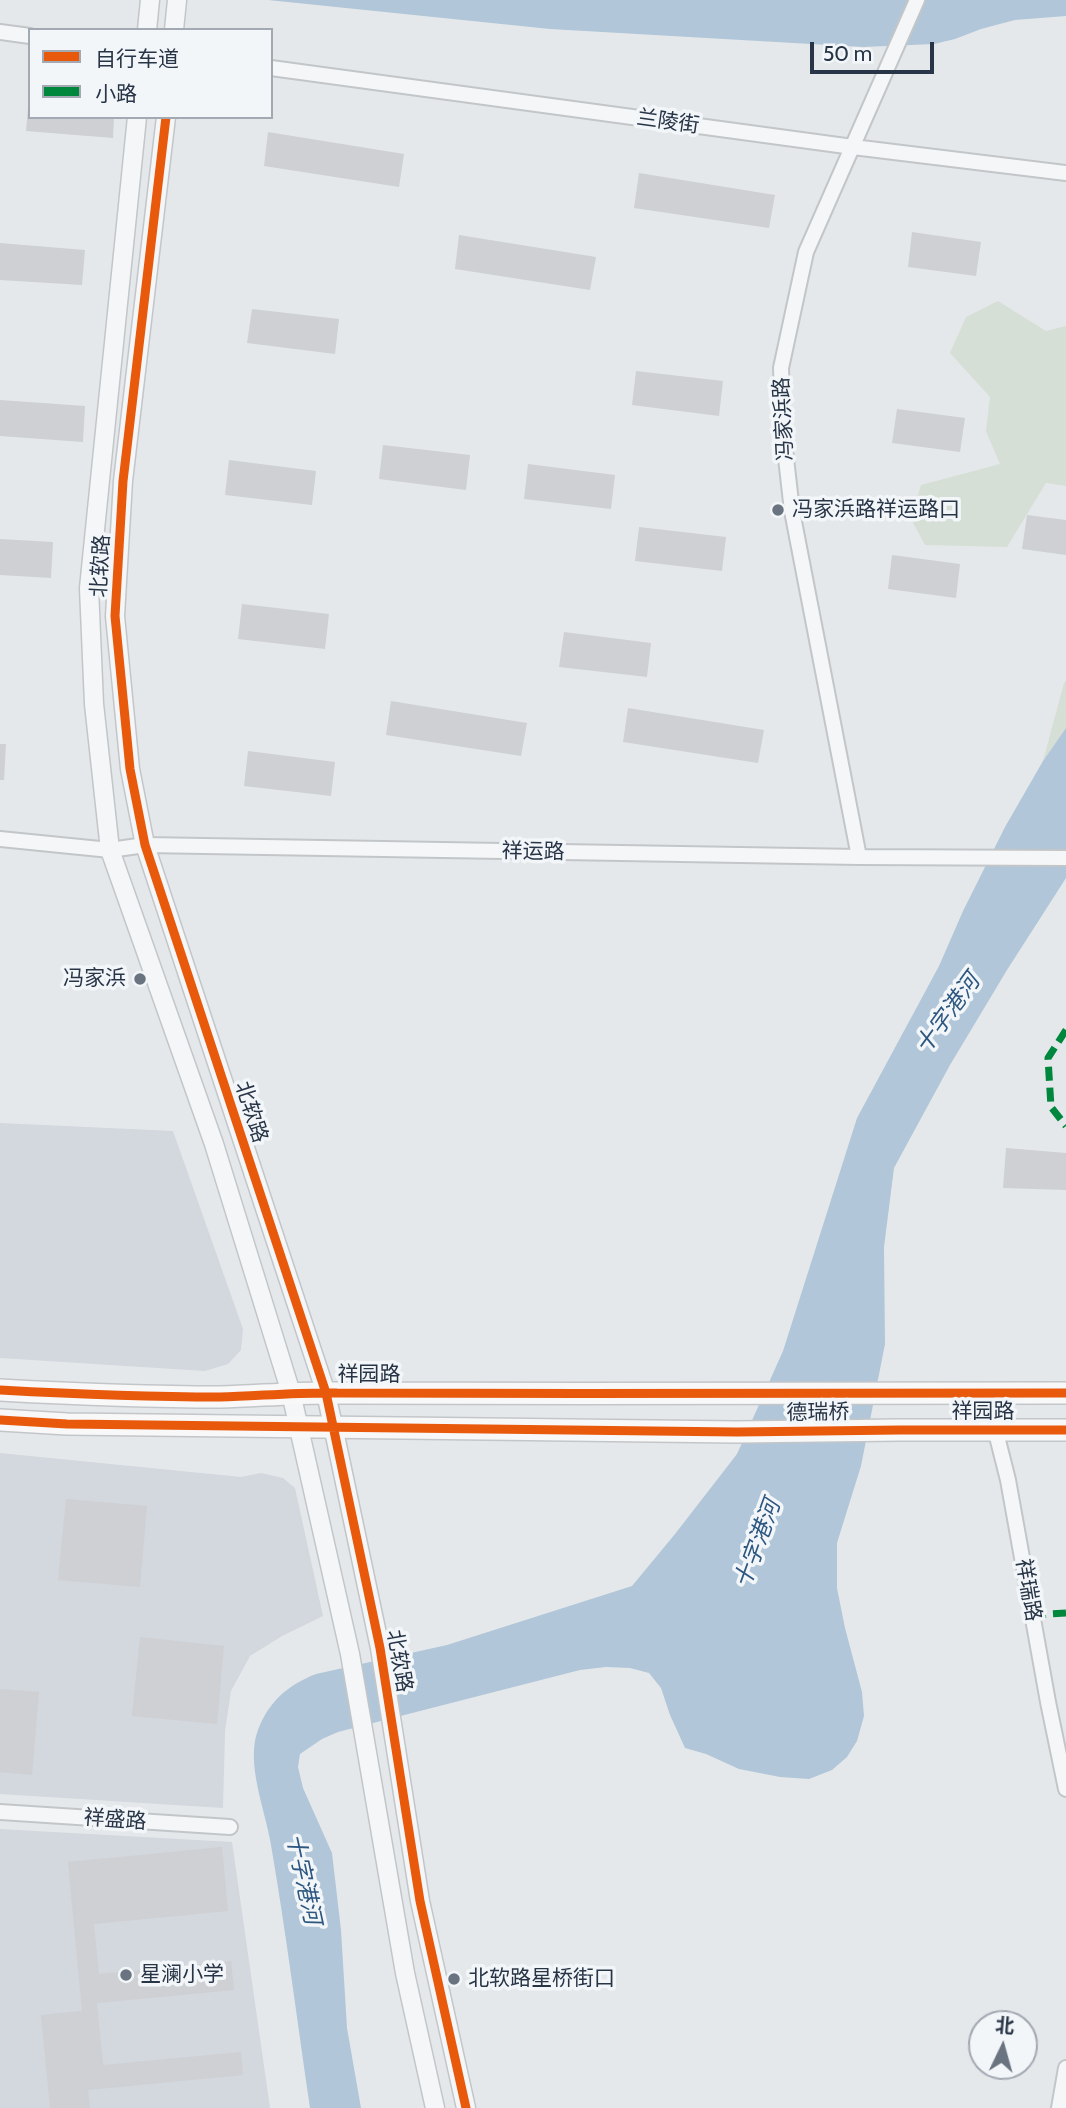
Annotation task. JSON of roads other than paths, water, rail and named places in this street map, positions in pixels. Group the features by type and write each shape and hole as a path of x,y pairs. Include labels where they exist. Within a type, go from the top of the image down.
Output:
{"main road":[{"name":"祥园路","path":"0,1390 222,1397 326,1393 737,1395"},
{"name":"祥园路","path":"901,1392 1066,1393"},
{"name":"德瑞桥","path":"737,1395 901,1392"},
{"path":"0,1420 67,1424 333,1427"},
{"name":"德瑞桥","path":"333,1427 737,1432 900,1430"},
{"name":"祥园路","path":"900,1430 1066,1430"}],"street":[{"name":"冯家浜路","path":"859,857 792,511 783,432 781,368 806,252 917,0"},
{"path":"147,28 150,2"},
{"path":"174,28 176,2"},
{"path":"0,32 28,36"},
{"name":"兰陵街","path":"273,68 853,147 1066,173"},
{"name":"北软路","path":"138,119 89,589 94,704 110,850 214,1144 291,1394 349,1654 405,1973 435,2108"},
{"name":"北软路","path":"166,119 123,481 115,615 130,769 145,845 326,1393 380,1648 420,1901 466,2108"},
{"name":"祥运路","path":"0,839 110,850 145,845 1066,858"},
{"name":"祥瑞路","path":"986,1393 1008,1480 1066,1789"},
{"name":"祥盛路","path":"0,1812 230,1827"},
{"path":"1059,2108 1066,2068"}],"water":[{"path":"268,0 1066,0 1066,16 1015,20 934,44 863,47 550,29"},
{"name":"十字港河","path":"1066,728 1066,878 950,1065 894,1168 884,1247 885,1344 861,1466 837,1543 837,1588 862,1692 864,1716 857,1741 847,1757 832,1770 809,1779 780,1777 739,1769 685,1748 661,1688 649,1673 630,1668 606,1667 580,1670 338,1732 322,1739 300,1754 298,1767 303,1788 332,1853 341,1930 347,2028 361,2108 310,2108 276,1878 255,1772 255,1743 263,1720 281,1695 316,1674 447,1645 632,1586 675,1534 737,1454 783,1351 857,1118 939,966 1005,827 1043,761"}],"place":[{"name":"冯家浜路祥运路口","path":"778,510"},
{"name":"冯家浜","path":"140,979"},
{"name":"星澜小学","path":"126,1975"},
{"name":"北软路星桥街口","path":"454,1979"}]}
